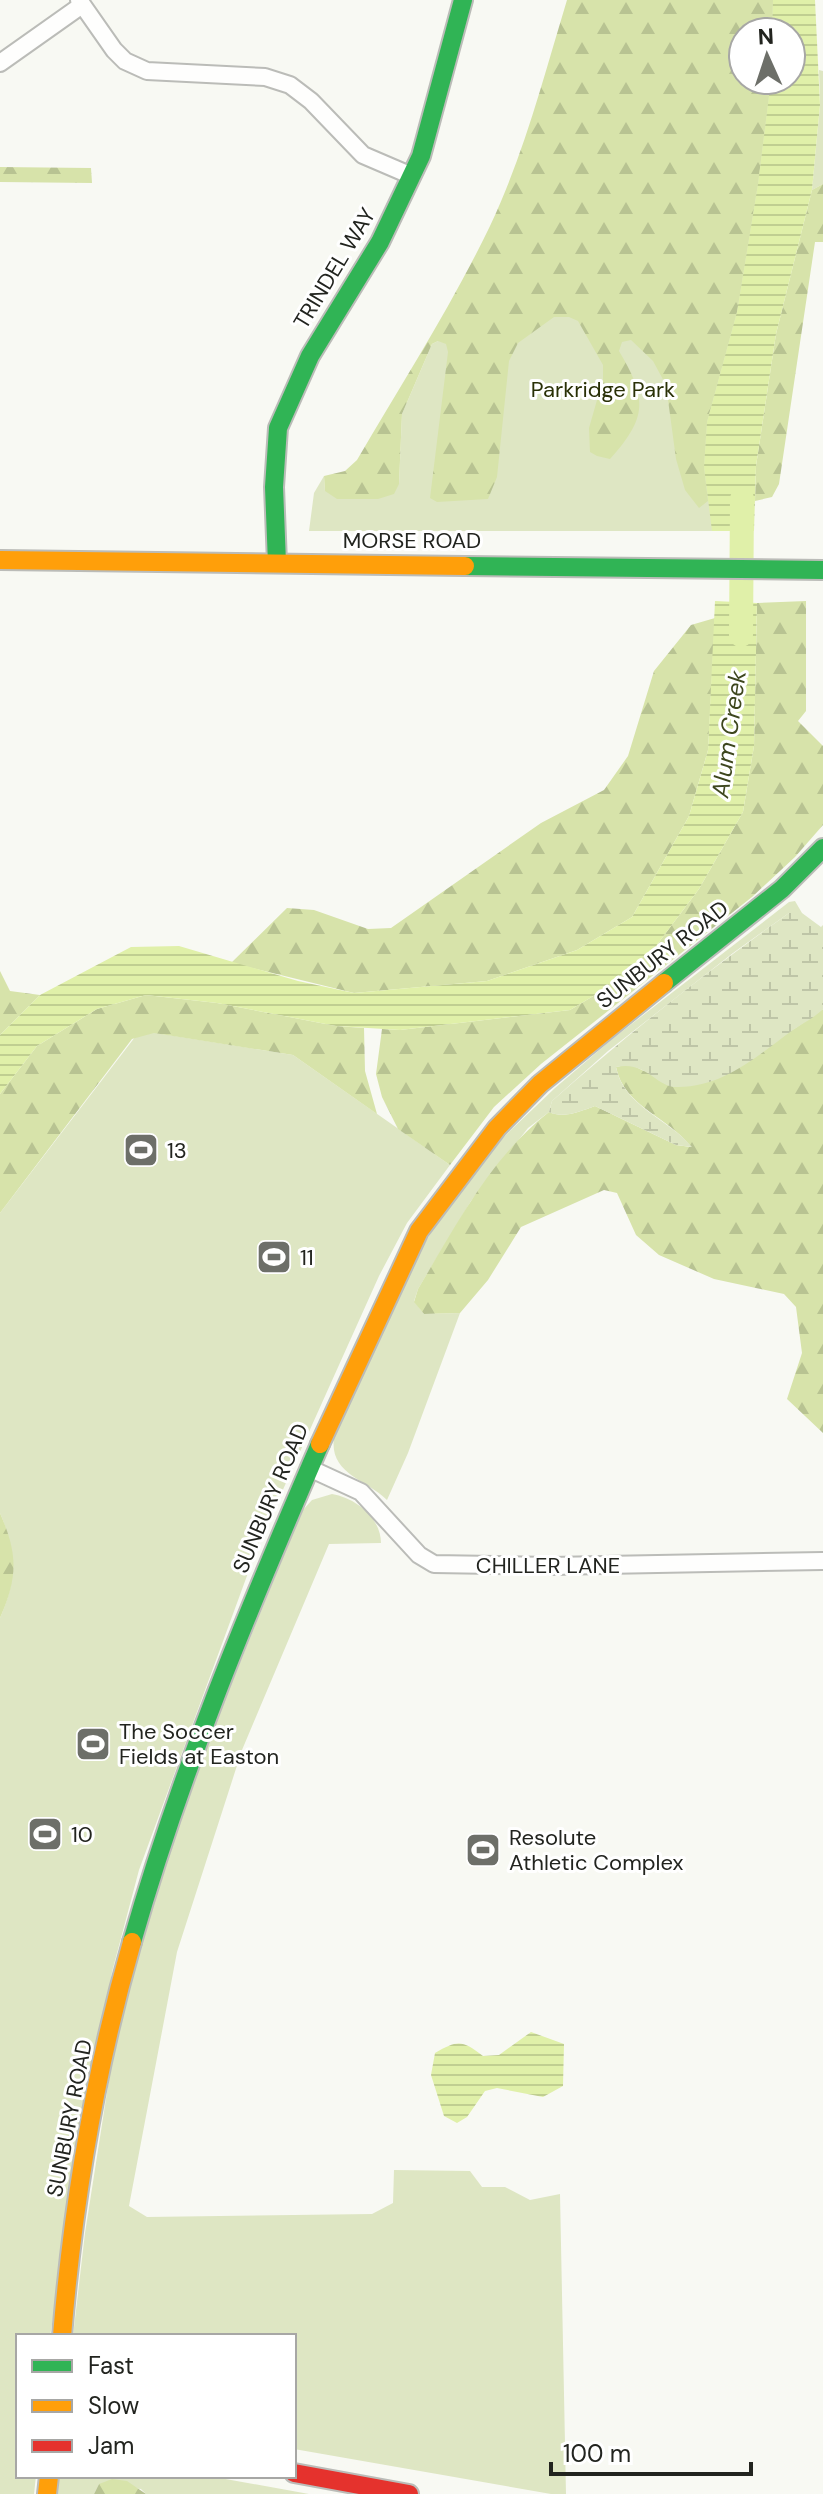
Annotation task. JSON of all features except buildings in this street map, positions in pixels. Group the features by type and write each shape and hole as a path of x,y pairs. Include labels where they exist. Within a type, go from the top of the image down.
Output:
{"main road":[{"name":"TRINDEL WAY","path":"277,563 274,487 278,428 310,356 380,242 421,156 463,0"},
{"name":"MORSE ROAD","path":"0,560 814,570"},
{"name":"SUNBURY ROAD","path":"62,2334 69,2254 87,2134 127,1958 148,1882 202,1727 309,1468 419,1231 497,1128 540,1084 782,889 823,848"},
{"path":"296,2473 409,2494"}],"street":[{"path":"0,63 80,2 125,61 147,71 265,77 290,85 311,101 363,155 412,176"},
{"name":"CHILLER LANE","path":"309,1468 361,1492 419,1555 434,1564 551,1566 823,1561"}],"green space":[{"name":"Parkridge Park","path":"567,0 773,0 772,16 727,16 727,96 769,96 737,312 707,422 704,467 708,501 699,508 685,490 676,459 666,385 653,361 631,340 622,342 619,351 635,382 639,407 637,419 610,459 590,452 589,428 603,379 603,365 578,321 569,317 554,317 518,343 509,361 497,477 488,499 437,502 430,498 448,352 446,344 438,341 432,344 402,414 399,484 394,494 378,499 337,499 325,491 324,476 345,471 357,460 443,315 502,199"},
{"name":"Parkridge Park","path":"634,0 790,0 790,16 727,16 727,96 789,96 734,482 712,531 309,531 314,493 324,476 325,491 399,484 402,414 432,344 438,341"},
{"path":"819,70 823,71 823,184 812,190 820,105"},
{"path":"0,167 91,168 92,183 0,182"},
{"path":"823,184 823,242 815,242 779,484 772,497 755,501 756,466 776,334 812,190"},
{"path":"806,601 806,711 798,721 823,746 823,825 795,857 752,897 541,1064 494,1107 450,1165 398,1129 382,1097 376,1074 382,1029 400,1030 570,1010 600,992 656,946 699,889 743,812 754,746 757,603"},
{"path":"715,618 708,750 689,816 632,917 577,950 487,981 354,993 231,963 287,908 314,910 368,929 391,928 541,823 604,790 628,756 654,671 691,625"},
{"path":"795,901 802,913 789,913 733,953 608,1051 552,1101 549,1112 528,1128 471,1201 418,1289 414,1301 424,1314 460,1313 408,1453 387,1500 350,1474 337,1459 334,1437 399,1286 469,1170 555,1088 611,1040 789,902"},
{"path":"789,913 802,913 821,927 823,925 823,1009 820,1012 740,1068 710,1082 695,1086 670,1086 636,1067 616,1067 620,1080 637,1102 692,1147 676,1145 595,1106 566,1114 549,1112 552,1101 610,1052 698,980"},
{"path":"0,971 10,991 40,995 0,1035"},
{"path":"146,995 217,1003 336,1026 364,1028 365,1071 377,1114 293,1055 154,1033 132,1039 0,1213 0,1094 37,1046 97,1009"},
{"path":"823,1009 823,1433 787,1399 802,1353 796,1307 784,1294 714,1279 659,1255 636,1235 617,1193 604,1190 521,1227 488,1280 460,1313 424,1314 414,1302 418,1289 460,1218 492,1171 528,1130 549,1112 566,1114 595,1106 676,1145 691,1147 671,1127 637,1102 621,1081 616,1067 630,1064 644,1071 794,1029"},
{"name":"The Soccer Fields at Easton","path":"145,1024 162,1034 293,1055 450,1165 407,1223 379,1276 259,1543 139,1870 112,1972 50,2334 16,2334 16,2478 36,2478 34,2494 0,2494 0,1618 12,1578 12,1553 0,1513 0,1213"},
{"path":"332,1494 350,1500 372,1518 381,1543 329,1544 242,1750 177,1952 129,2206 147,2217 372,2214 393,2203 394,2170 470,2171 482,2187 505,2187 530,2200 560,2194 566,2494 551,2494 296,2449 296,2334 73,2334 85,2233 116,2035 167,1841 302,1511 312,1500"},
{"path":"0,1513 10,1541 14,1566 0,1618"},
{"path":"59,2478 220,2478 309,2494 146,2494 141,2489 99,2484 94,2494 58,2494"},
{"path":"112,2479 127,2481 146,2494 94,2494 99,2484"}],"water":[{"path":"773,0 815,0 820,105 812,190 776,334 756,466 754,531 712,531 704,467 707,422 737,312 769,96 807,96 807,16 772,16"},
{"path":"715,601 757,603 754,746 743,812 699,889 656,946 600,992 570,1010 400,1030 336,1026 217,1003 146,995 97,1009 37,1046 0,1094 0,1035 40,995 131,947 179,946 298,981 354,993 487,981 577,950 632,917 689,816 708,750"},
{"path":"531,2032 564,2044 563,2086 543,2097 497,2088 485,2091 467,2117 457,2123 444,2116 431,2075 435,2053 460,2044 483,2056 499,2055"}],"waterway":[{"name":"Alum Creek","path":"741,635 742,499"}],"traffic: fast":[{"path":"277,563 274,487 278,428 310,356 380,242 421,156 463,0"},
{"path":"465,566 823,570"},
{"path":"664,983 782,889 823,848"},
{"path":"132,1942 194,1752 242,1628 320,1444"}],"traffic: slow":[{"path":"0,560 465,566"},
{"path":"320,1444 419,1231 497,1128 540,1084 664,983"},
{"path":"62,2334 72,2236 87,2138 107,2039 132,1942"},
{"path":"47,2494 49,2478"}],"traffic: jam":[{"path":"296,2473 409,2494"}],"place":[{"name":"13","path":"141,1150"},
{"name":"11","path":"274,1257"},
{"name":"The Soccer Fields at Easton","path":"93,1744"},
{"name":"10","path":"45,1834"},
{"name":"Resolute Athletic Complex","path":"483,1850"}]}
